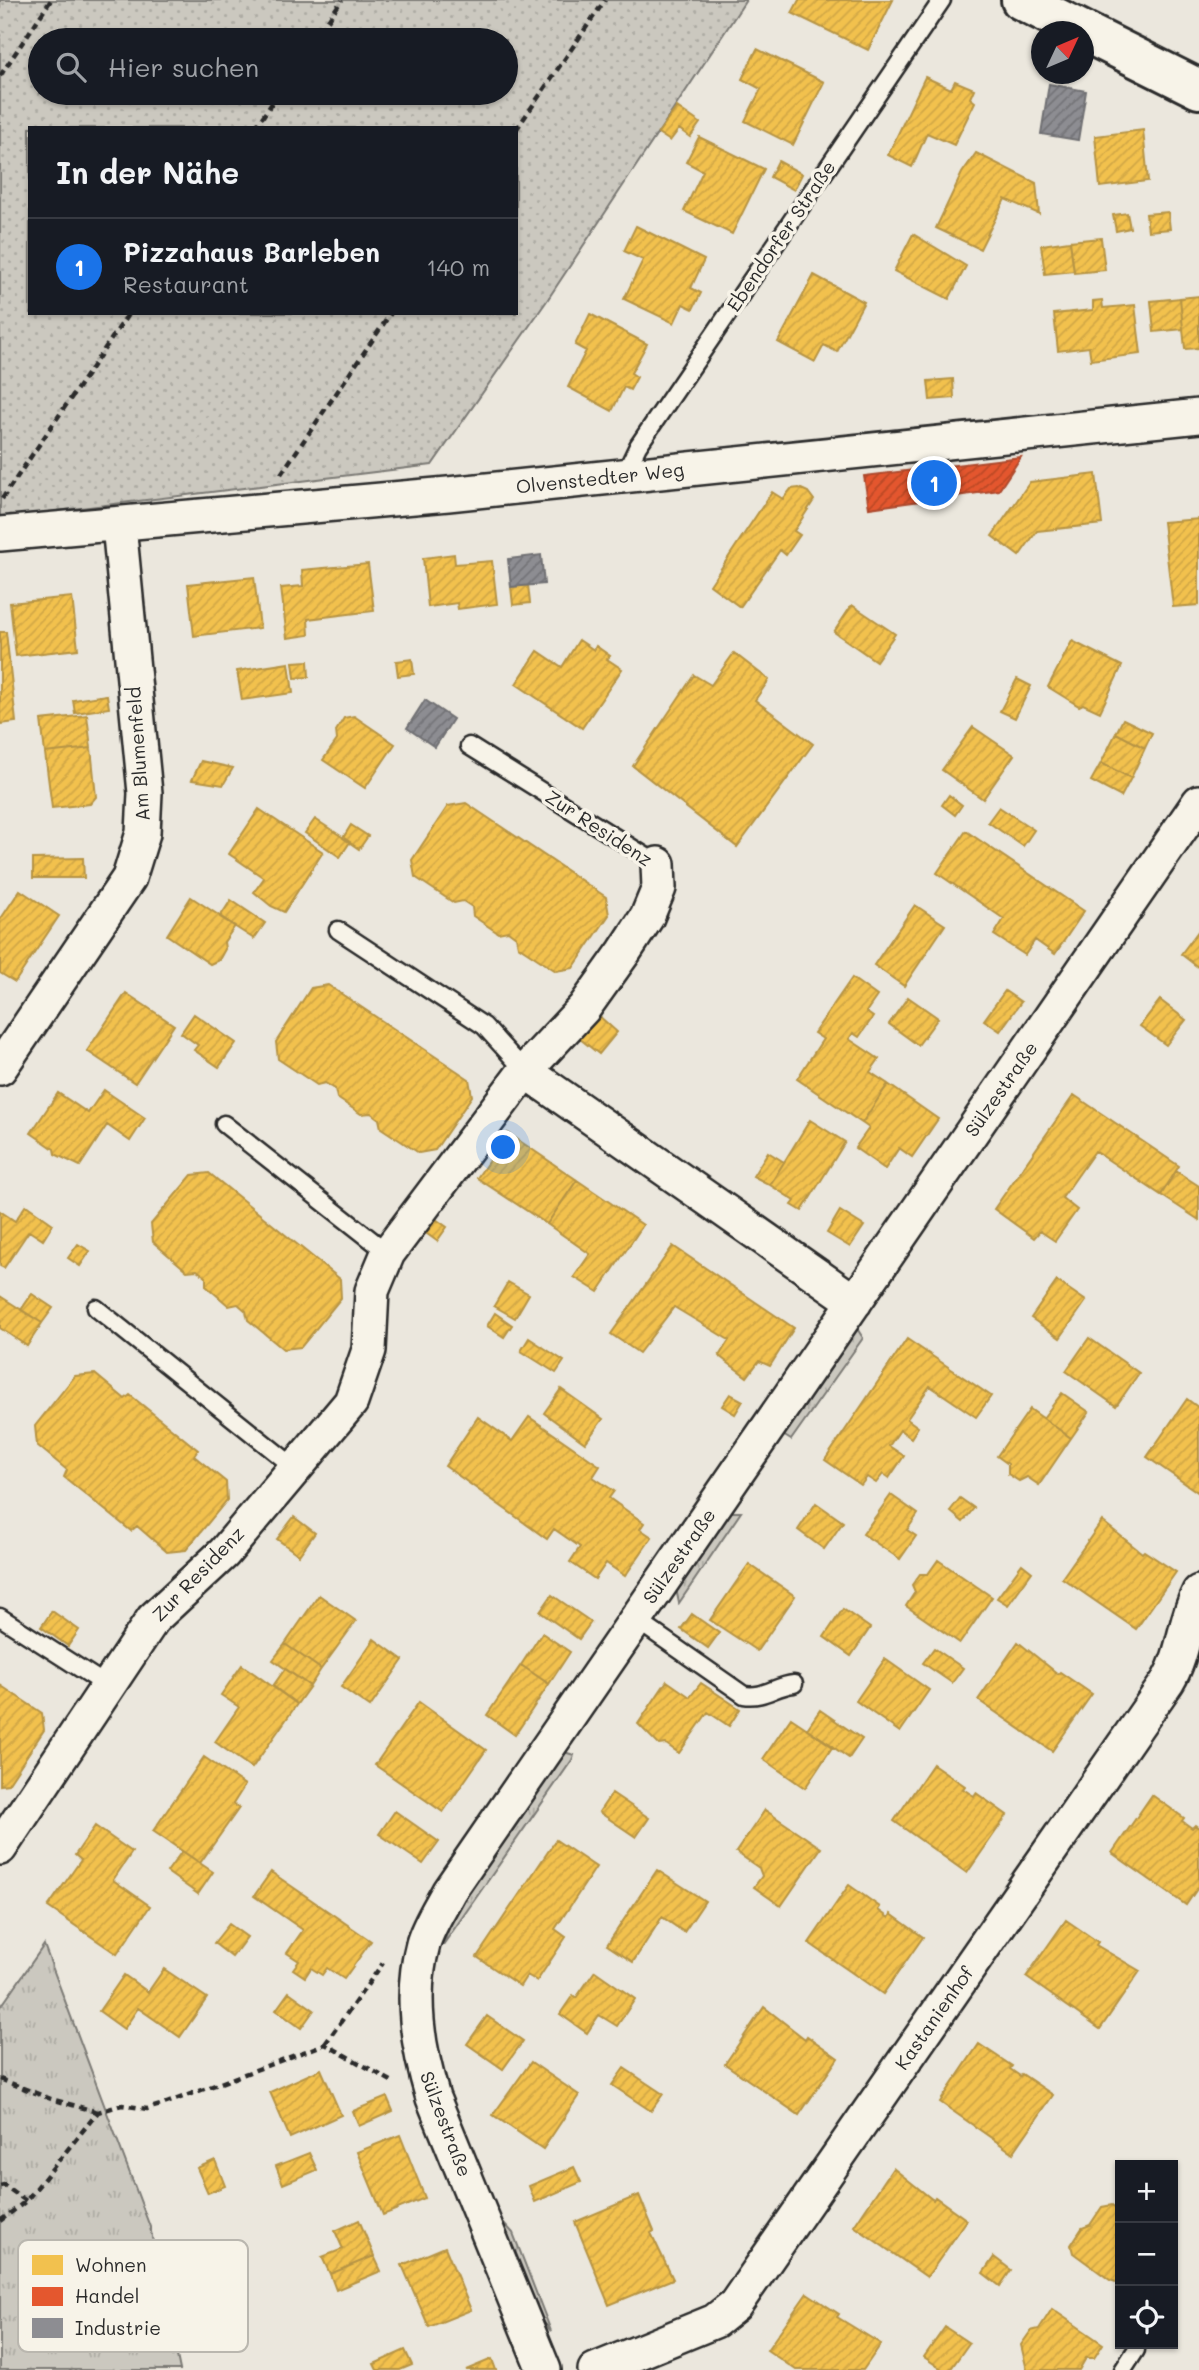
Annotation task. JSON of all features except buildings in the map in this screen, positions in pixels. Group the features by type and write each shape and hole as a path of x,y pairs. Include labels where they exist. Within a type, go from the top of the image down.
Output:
{"street":[{"path":"1021,0 1199,89"},
{"name":"Olvenstedter Weg","path":"0,534 275,510 1199,416"},
{"name":"Am Blumenfeld","path":"0,1068 129,878 143,833 145,793 119,525"},
{"name":"Sülzestraße","path":"544,2370 433,2098 421,2058 416,2023 423,1945 449,1891 1199,802"},
{"name":"Zur Residenz","path":"0,1848 106,1685 153,1619 224,1552 351,1402 369,1350 372,1291 388,1253 524,1071 584,1008 647,917 659,888 658,864"},
{"path":"524,1071 855,1301"},
{"name":"Kastanienhof","path":"595,2370 715,2321 734,2305 1168,1681 1180,1660 1196,1607"}],"lane":[{"name":"Ebendorfer Straße","path":"624,475 638,446 942,0"},
{"name":"Zur Residenz","path":"470,746 658,864"},
{"path":"338,930 484,1026 524,1071"},
{"path":"223,1125 388,1253"},
{"path":"96,1308 294,1467"},
{"path":"0,1617 106,1685"},
{"path":"635,1619 744,1695 757,1697 770,1694 780,1685 794,1684"},
{"path":"1123,2370 1136,2350"}],"path":[{"path":"32,28 51,0"},
{"path":"322,28 342,0"},
{"path":"518,127 605,0"},
{"path":"0,76 28,34"},
{"path":"256,126 271,105"},
{"path":"0,502 128,315"},
{"path":"275,510 275,483 390,315"},
{"path":"0,2079 51,2099 98,2112 122,2105 147,2109 164,2104 325,2044 380,1964 423,1945"},
{"path":"325,2044 383,2078 433,2098"},
{"path":"0,2221 26,2201 98,2112"},
{"path":"0,2180 2,2186 26,2201"}],"green space":[{"path":"0,0 746,0 546,302 432,465 0,518"},
{"path":"856,1327 863,1338 791,1440 783,1435"},
{"path":"730,1512 741,1512 679,1603 676,1589"},
{"path":"564,1752 574,1755 572,1760 443,1945 458,1904"},
{"path":"44,1945 153,2240 18,2240 18,2352 176,2352 180,2370 0,2370 0,2008"},
{"path":"503,2222 513,2233 551,2331 540,2318"}],"place":[{"name":"Pizzahaus Barleben","path":"934,483"}]}
